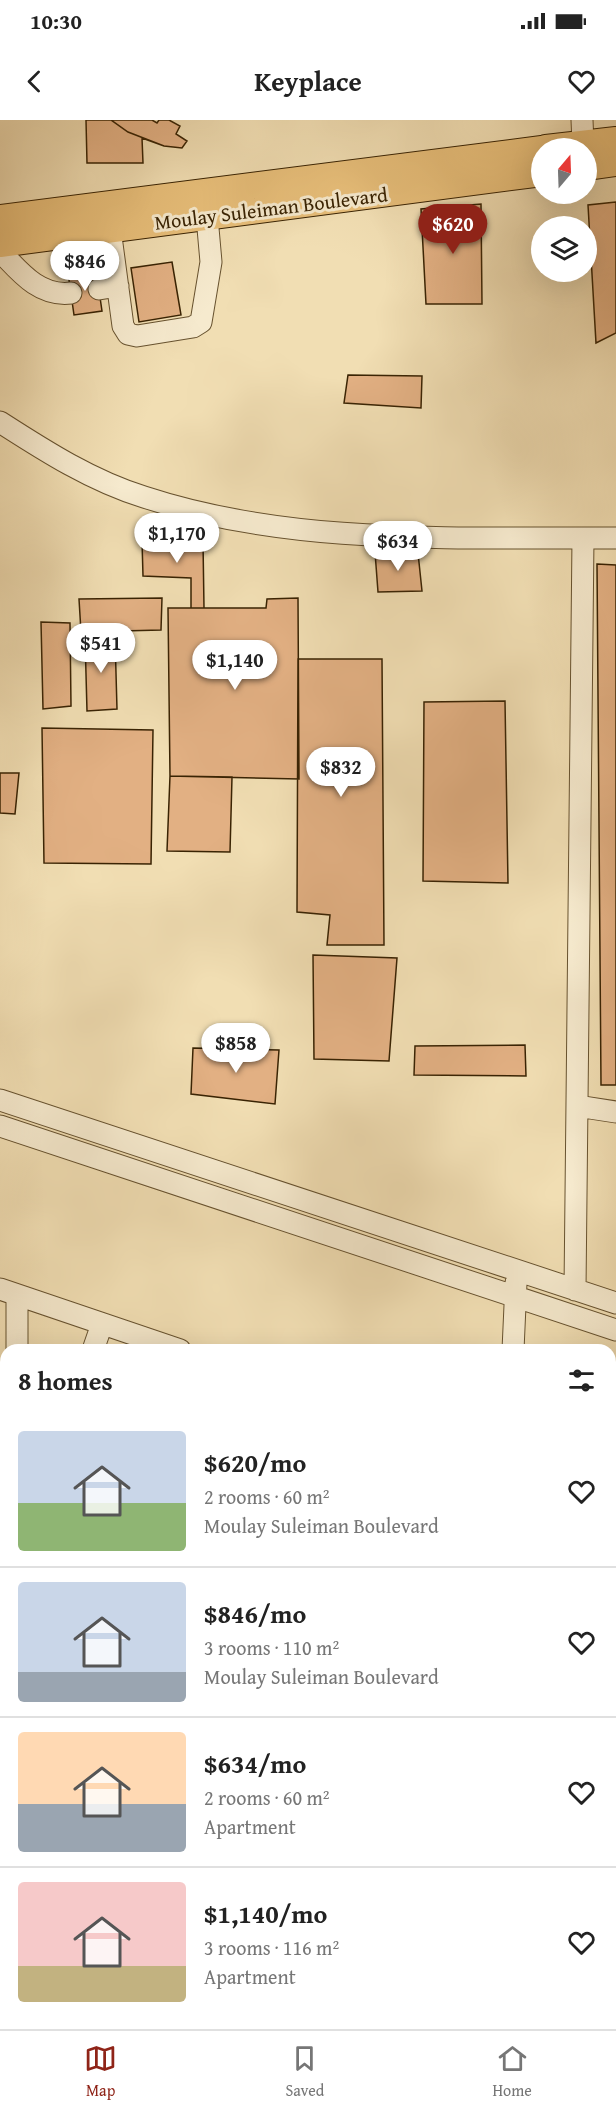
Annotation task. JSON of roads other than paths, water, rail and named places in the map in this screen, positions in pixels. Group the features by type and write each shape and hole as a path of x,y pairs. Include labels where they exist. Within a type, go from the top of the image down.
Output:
{"main road":[{"path":"597,142 616,140"},
{"name":"Moulay Suleiman Boulevard","path":"0,218 531,150"},
{"path":"597,152 616,164"},
{"name":"Moulay Suleiman Boulevard","path":"0,244 531,174"}],"street":[{"path":"110,229 109,288 123,326 128,334 137,336 199,324 207,298 211,262 207,217"},
{"path":"0,250 22,276 37,286 60,294 71,293"},
{"path":"0,422 86,474 142,497 202,514 335,533 616,538"},
{"path":"575,1290 583,538"},
{"path":"0,1100 616,1303"},
{"path":"577,1106 616,1112"},
{"path":"0,1126 616,1329"},
{"path":"513,1344 516,1270"},
{"path":"16,1344 9,1292 162,1344"},
{"path":"95,1344 102,1324"}]}
